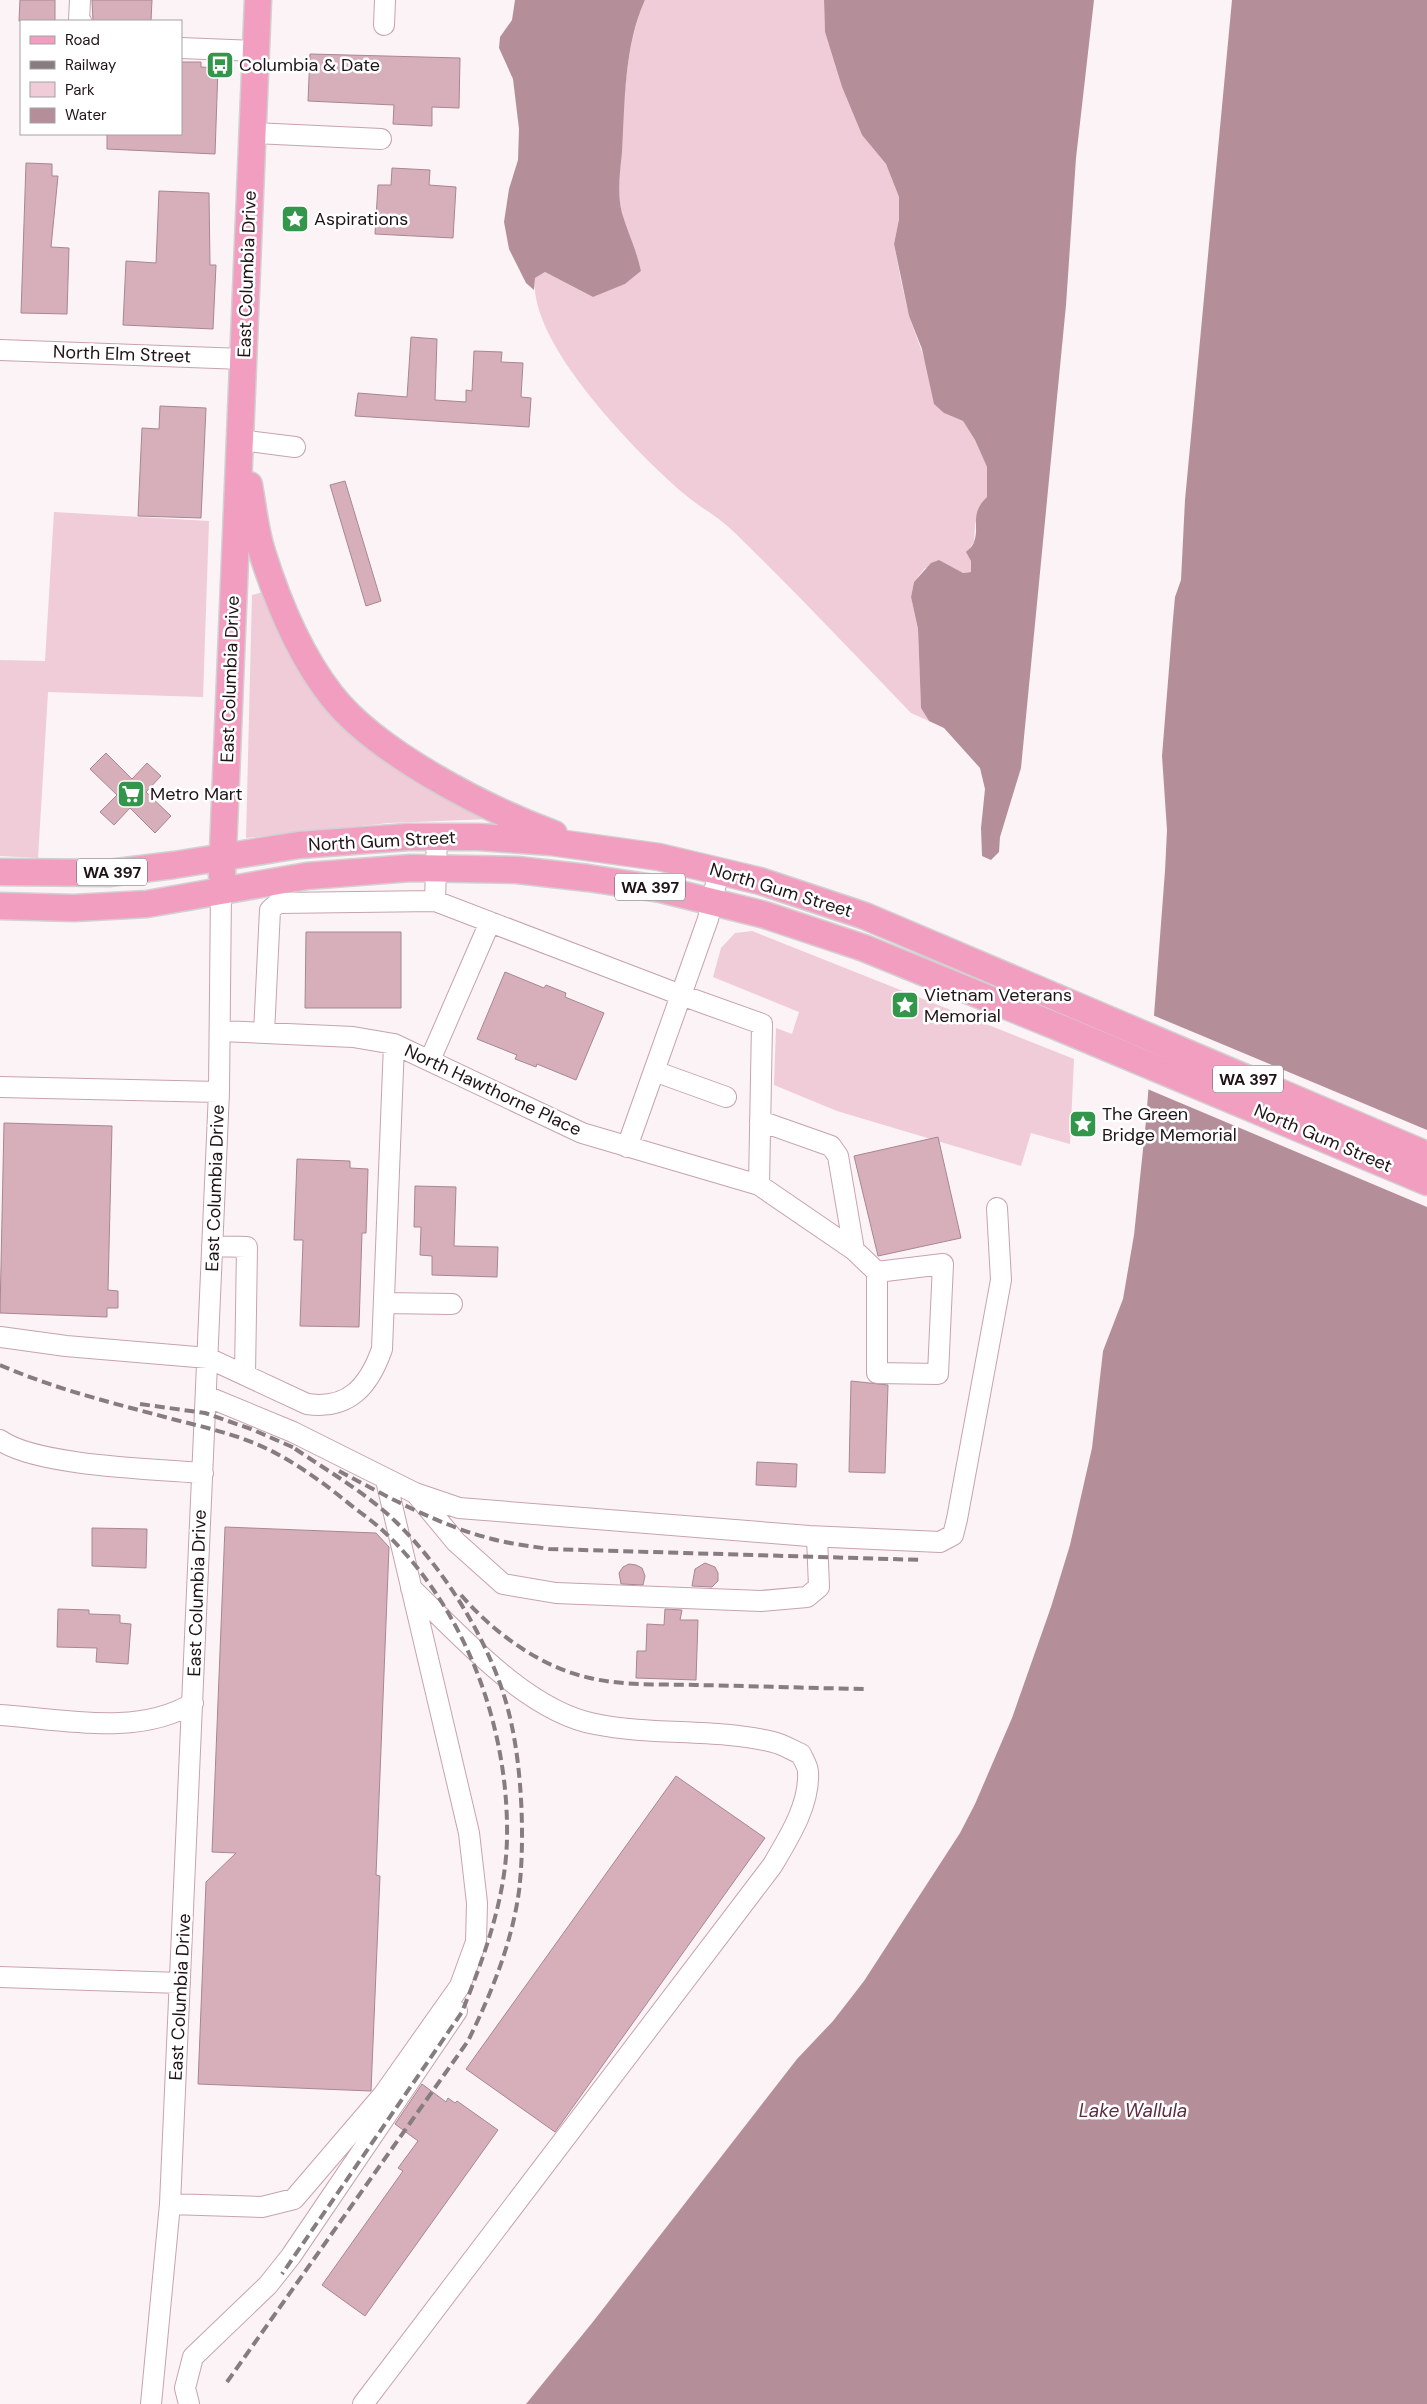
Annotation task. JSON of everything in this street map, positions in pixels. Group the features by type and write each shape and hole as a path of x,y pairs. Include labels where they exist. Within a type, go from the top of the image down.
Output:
{"main road":[{"name":"East Columbia Drive","path":"221,890 258,0"},
{"path":"240,440 261,551 303,651 331,695 359,724 400,754 454,787 527,824 587,846"},
{"name":"North Gum Street","path":"0,872 109,873 327,842 437,836 515,839 587,846 659,857 719,870 796,891 856,913 1427,1155"},
{"name":"North Gum Street","path":"0,906 111,907 147,904 315,875 436,868 517,870 660,889 780,919 830,936 1058,1027 1427,1182"}],"street":[{"path":"79,20 80,0"},
{"path":"384,25 385,0"},
{"path":"182,48 256,51"},
{"path":"253,134 381,139"},
{"name":"North Elm Street","path":"0,350 244,358"},
{"path":"240,440 295,447"},
{"path":"434,901 437,836"},
{"path":"626,1147 681,995 712,901 719,870"},
{"name":"East Columbia Drive","path":"151,2404 170,2204 219,1092 221,890"},
{"path":"264,1033 270,910 278,904 285,902 434,901 762,1024 759,1185"},
{"path":"430,1060 490,922"},
{"name":"North Hawthorne Place","path":"221,1031 353,1037 394,1044 570,1129 759,1185 854,1250 877,1272"},
{"path":"0,1337 66,1346 208,1358 307,1404 321,1406 342,1402 366,1382 376,1367 382,1349 394,1044"},
{"path":"654,1071 726,1098"},
{"path":"0,1088 219,1092"},
{"path":"760,1121 831,1146 838,1156 854,1250"},
{"path":"206,1396 293,1432 386,1480 446,1505 472,1509 817,1536 940,1542 953,1535 1001,1280 997,1208"},
{"path":"212,1246 248,1247 245,1375"},
{"path":"943,1264 938,1374 877,1372 877,1272 943,1264"},
{"path":"385,1303 452,1304"},
{"path":"0,1440 9,1447 59,1460 202,1473"},
{"path":"155,2376 187,2396 193,2357 268,2285 291,2256 454,2017 467,1988 476,1942 477,1903 468,1833 386,1480"},
{"path":"415,1493 456,1542 503,1584 556,1593 761,1601 807,1597 819,1587 817,1536"},
{"path":"363,2404 772,1866 793,1832 805,1796 808,1771 801,1754 775,1742 735,1736 594,1724 565,1714 527,1692 494,1668 411,1588"},
{"path":"0,1715 104,1723 140,1722 164,1717 193,1703"},
{"path":"170,2204 262,2207 294,2199 383,2095 460,1986 476,1942"},
{"path":"0,1977 180,1983"}],"green space":[{"path":"645,0 824,0 825,32 842,87 862,135 886,164 899,197 899,219 894,244 909,316 944,413 963,421 975,440 987,467 987,497 975,524 974,542 967,552 971,561 971,572 963,573 925,568 914,582 911,597 918,629 921,708 929,721 911,713 734,532 683,493 639,451 614,424 566,364 549,333 537,304 535,278 545,272 593,297 625,284 641,271 622,213 619,182 629,55 638,18"},
{"path":"54,512 209,521 203,697 48,692 38,858 0,856 0,660 45,661"},
{"path":"263,592 303,669 490,819 389,823 246,838 252,595"},
{"path":"752,931 1074,1059 1070,1144 1031,1133 1021,1166 837,1111 774,1085 776,1028 792,1034 799,1012 713,977 721,948 735,933"}],"water":[{"path":"515,0 645,0 638,18 629,55 619,182 622,213 641,271 625,284 593,297 545,272 535,278 534,290 526,283 509,249 504,222 509,189 518,160 519,129 513,79 499,48 500,37 512,20"},
{"path":"824,0 1094,0 1076,158 1066,305 1021,768 1000,837 999,852 991,860 982,856 981,828 985,789 980,768 944,728 929,721 921,708 918,629 911,597 914,582 931,563 939,560 963,573 971,572 971,561 966,552 971,547 976,536 978,509 987,497 987,467 975,440 963,421 944,413 934,404 922,349 909,316 894,244 899,219 899,197 886,164 862,135 842,87 825,32"},
{"name":"Lake Wallula","path":"1232,0 1427,0 1427,2404 526,2404 592,2323 797,2059 833,2021 864,1981 960,1833 975,1804 1012,1718 1051,1607 1070,1545 1092,1448 1103,1351 1123,1299 1134,1235 1146,1121 1167,830 1162,756 1175,597 1181,580 1185,500"}],"pier":[{"path":"1150,1014 1427,1130 1427,1207 1145,1088"}],"building":[{"path":"20,0 55,0 55,20 19,21"},
{"path":"92,0 152,0 151,20 93,20"},
{"path":"310,54 460,58 459,108 432,107 432,126 393,124 394,105 308,101"},
{"path":"182,62 201,62 201,67 218,68 215,154 107,149 107,135 182,135"},
{"path":"26,163 52,164 52,176 58,176 51,247 69,248 67,314 21,313"},
{"path":"392,168 430,170 429,185 456,187 453,238 375,234 378,185 391,185"},
{"path":"159,191 209,193 210,265 216,265 213,329 123,325 126,261 156,263"},
{"path":"411,337 437,339 435,400 466,402 466,390 472,391 474,351 502,352 501,362 523,363 521,397 531,398 529,427 355,416 358,393 407,397"},
{"path":"160,406 206,408 201,518 138,516 142,428 159,429"},
{"path":"345,481 381,601 366,606 330,485"},
{"path":"106,753 132,779 147,763 161,776 146,792 171,816 155,833 130,808 114,825 100,812 117,795 90,769"},
{"path":"306,932 401,932 401,1008 305,1008"},
{"path":"505,972 544,988 546,985 566,993 565,997 604,1013 576,1080 537,1064 536,1067 515,1059 517,1055 477,1039"},
{"path":"4,1123 112,1126 108,1290 118,1291 118,1308 107,1308 107,1317 0,1313"},
{"path":"938,1137 961,1238 878,1256 854,1156"},
{"path":"297,1159 350,1161 350,1168 368,1169 366,1233 362,1233 359,1327 300,1326 303,1240 294,1240"},
{"path":"415,1186 456,1187 454,1246 498,1247 497,1277 432,1275 432,1256 420,1255 421,1227 414,1227"},
{"path":"851,1381 888,1385 885,1473 849,1472"},
{"path":"757,1462 797,1464 796,1487 756,1485"},
{"path":"225,1527 376,1533 389,1547 376,1875 380,1876 371,2091 198,2084 206,1882 236,1853 212,1852"},
{"path":"92,1528 147,1529 146,1568 92,1566"},
{"path":"705,1563 715,1567 718,1573 718,1581 712,1587 692,1586 695,1569"},
{"path":"629,1564 642,1568 645,1576 643,1585 621,1584 619,1573 623,1567"},
{"path":"58,1609 89,1610 89,1614 120,1615 120,1623 131,1624 128,1664 96,1662 97,1648 57,1647"},
{"path":"665,1609 682,1610 680,1620 698,1620 696,1680 636,1678 637,1651 646,1651 647,1624 664,1625"},
{"path":"676,1776 765,1838 555,2132 466,2069"},
{"path":"422,2084 446,2102 448,2098 455,2103 457,2101 498,2130 365,2316 322,2285 403,2171 398,2168 418,2141 395,2124"}],"railway":[{"path":"0,1365 43,1382 87,1396 242,1438 279,1455 311,1475 379,1527 409,1558 435,1592 457,1629 476,1669 490,1710 500,1753 506,1795 507,1838 503,1883 486,1949 462,2012 282,2274"},
{"path":"140,1404 205,1413 251,1429 297,1449"},
{"path":"227,2382 468,2041 485,2005 506,1949 516,1910 521,1871 520,1784 515,1741 504,1695 494,1668 467,1614 433,1564 395,1521 358,1491 291,1446"},
{"path":"339,1471 414,1510 452,1526 492,1539 528,1546 549,1549 923,1560"},
{"path":"461,1595 488,1622 519,1647 553,1666 590,1678 603,1681 643,1684 864,1689"}],"place":[{"name":"Columbia & Date","path":"220,65"},
{"name":"Aspirations","path":"295,219"},
{"name":"Metro Mart","path":"131,794"},
{"name":"Vietnam Veterans Memorial","path":"905,1005"},
{"name":"The Green Bridge Memorial","path":"1083,1124"}]}
